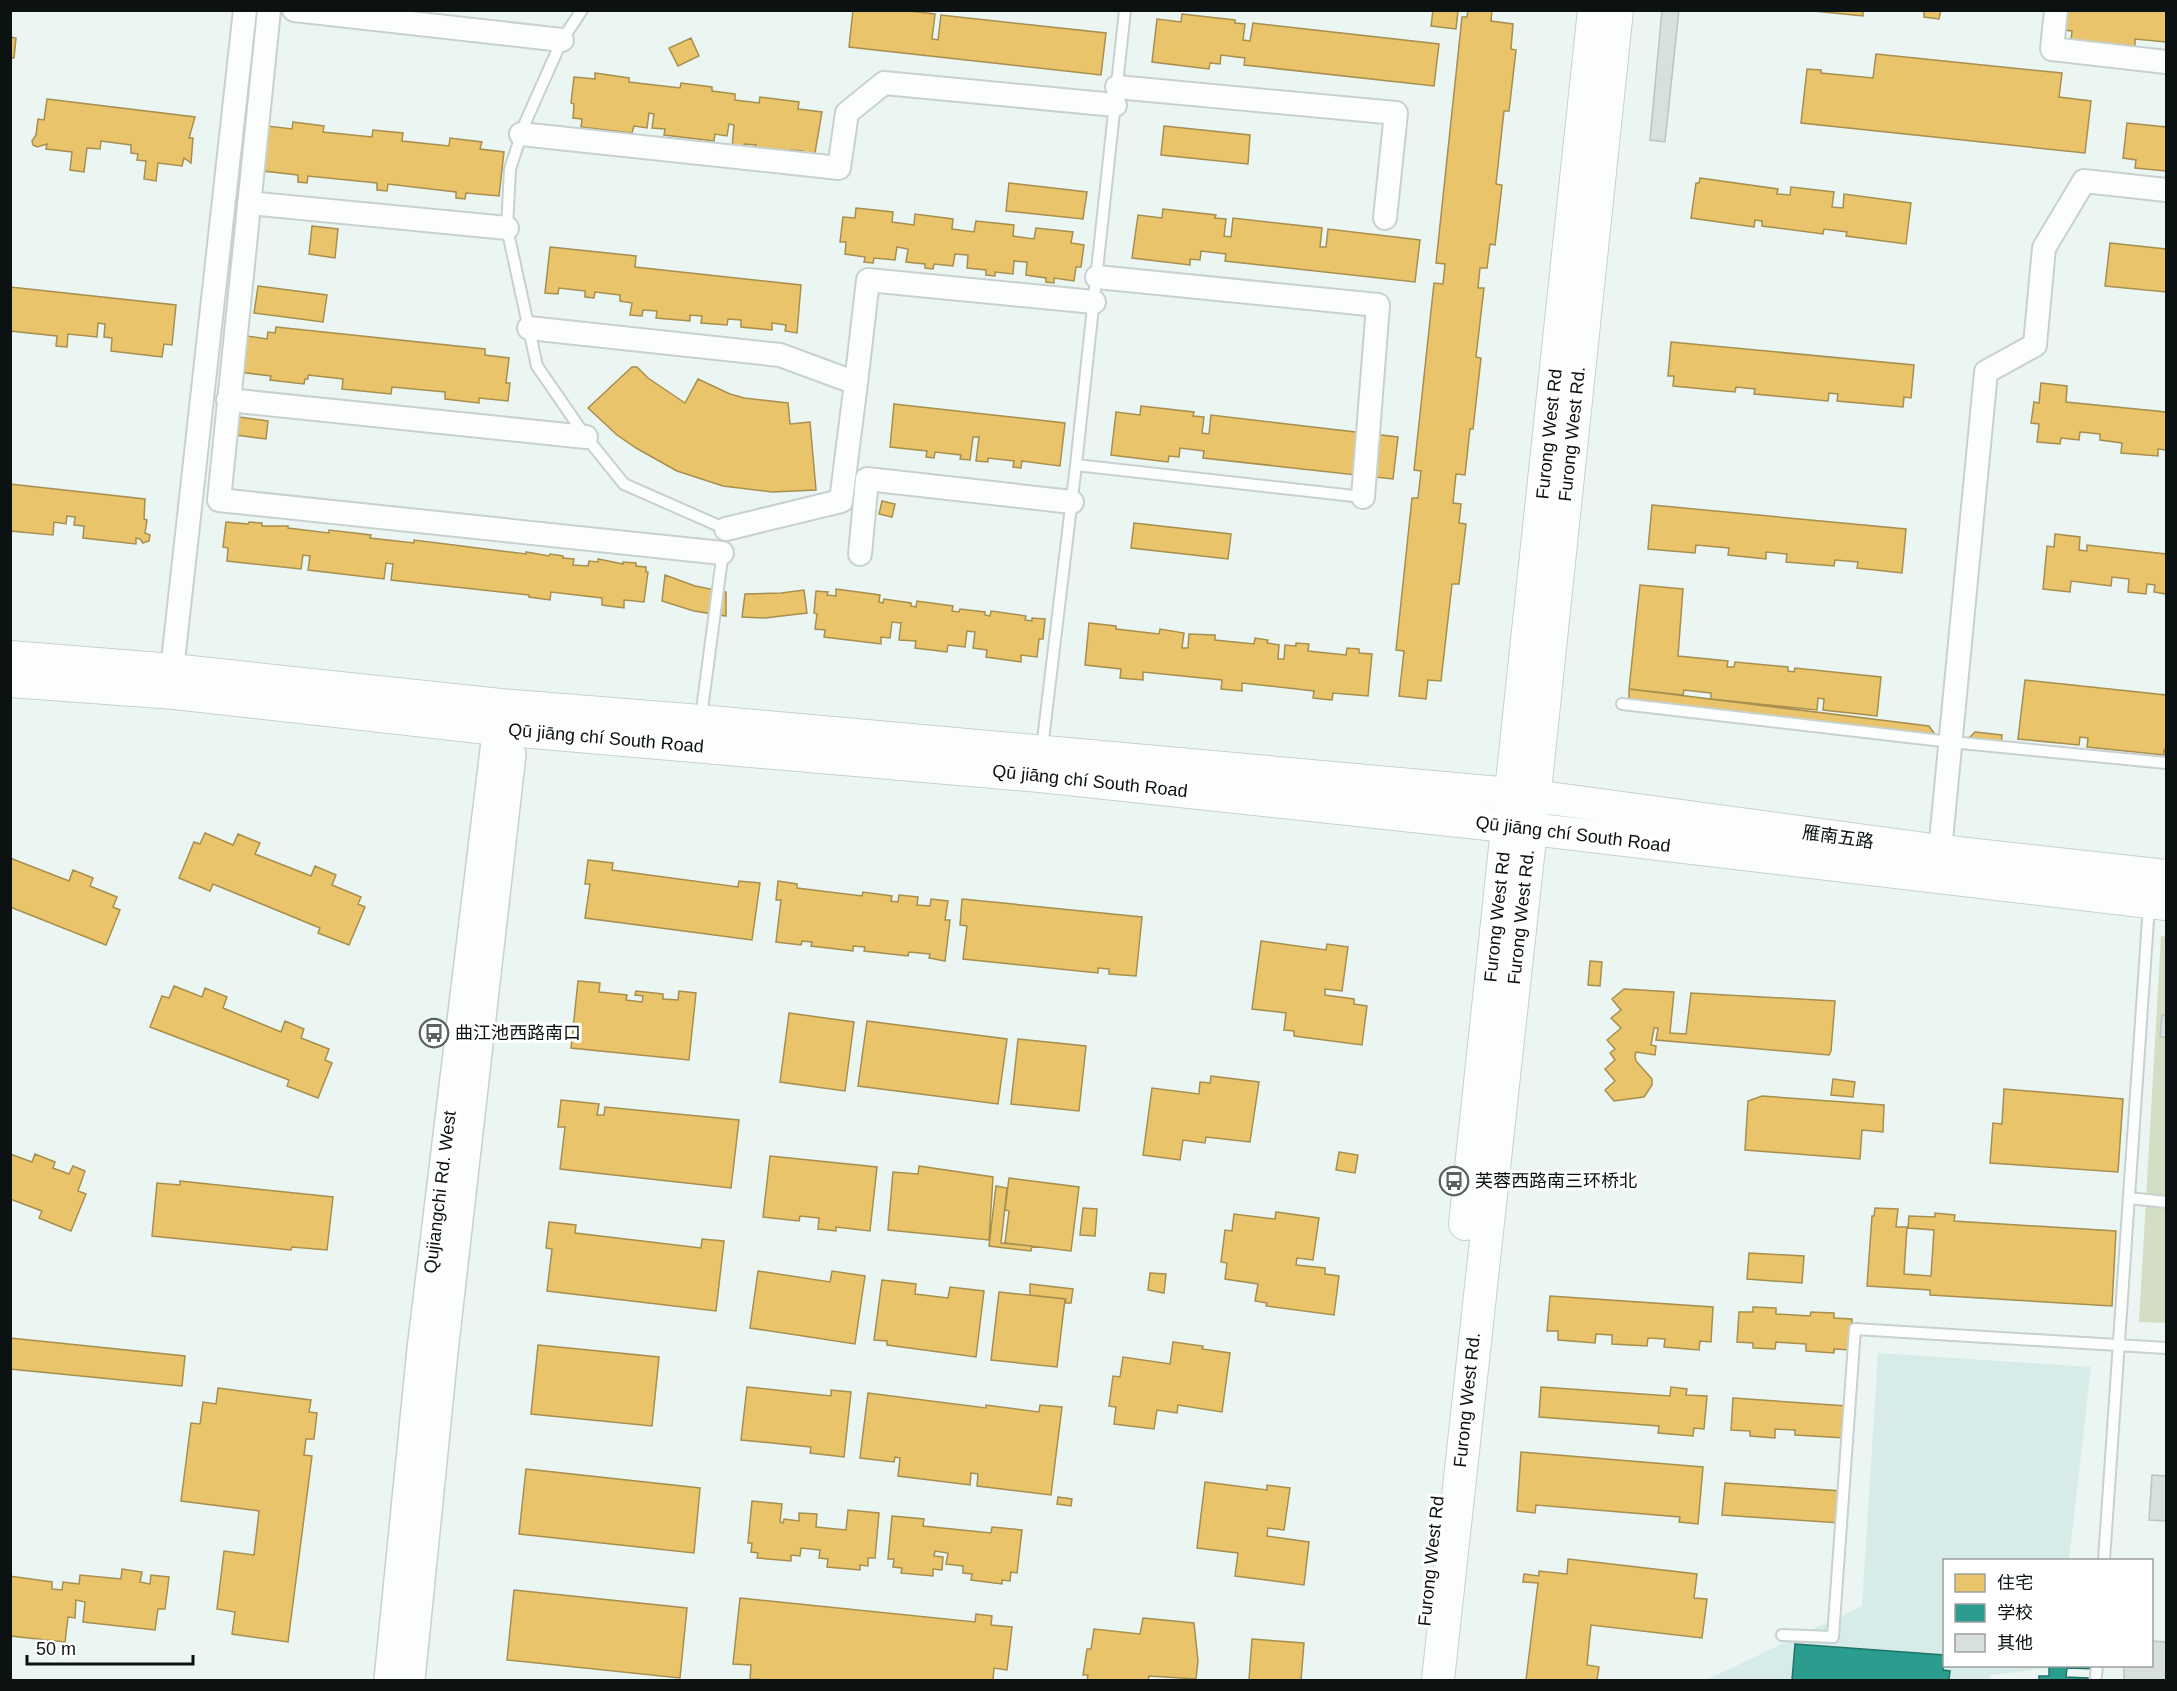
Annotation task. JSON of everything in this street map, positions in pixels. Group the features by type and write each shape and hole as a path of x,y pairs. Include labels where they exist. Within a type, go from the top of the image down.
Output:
{"main road":[{"name":"Furong West Rd","path":"1420,1680 1522,795 1594,10"},
{"name":"Furong West Rd.","path":"1522,795 1617,10"},
{"name":"Qū jiāng chí South Road","path":"10,657 172,670 507,718 700,721 1522,795"},
{"name":"Qū jiāng chí South Road","path":"10,681 507,718 1518,827 2155,889"},
{"name":"雁南五路","path":"1522,795 1940,850 2155,889"},
{"name":"Furong West Rd.","path":"1438,1680 1518,827"}],"street":[{"path":"172,670 244,10"},
{"path":"269,10 219,500 722,553"},
{"path":"294,10 562,40"},
{"path":"2056,10 2052,49 2166,62"},
{"path":"522,134 839,168 847,113 884,83 1396,113 1385,218"},
{"path":"1940,850 1986,372 2036,345 2044,248 2084,182 2166,190"},
{"path":"249,203 507,228"},
{"path":"1096,277 1378,305 1363,497"},
{"path":"726,529 841,501 868,280 1094,302"},
{"path":"529,328 780,355 856,383"},
{"path":"228,400 586,437"},
{"path":"860,554 867,479 1072,502"},
{"name":"Qujiangchi Rd. West","path":"388,1680 421,1349 507,718"},
{"name":"Qujiangchi Rd. West","path":"411,1680 507,718"}],"lane":[{"path":"582,10 562,40 522,134 510,169 507,228 537,366 586,437 624,484 726,529 700,721"},
{"path":"1042,751 1072,502 1125,10"},
{"path":"1076,465 1363,497"},
{"path":"1622,704 1951,742 2166,763"},
{"path":"2104,1559 2129,1198 2155,889"},
{"path":"2129,1198 2166,1202"},
{"path":"1782,1635 1833,1637 1855,1329 2166,1348"}],"shaded area":[{"path":"1878,1353 2091,1367 2069,1559 1943,1559 1943,1667 2057,1667 1991,1675 1989,1680 1706,1680 1862,1606"}],"green space":[{"path":"2161,936 2166,937 2166,1323 2139,1322"}],"building: 住宅":[{"path":"853,10 899,10 935,14 932,39 938,40 941,15 1106,33 1101,75 849,47"},
{"path":"1433,10 1458,11 1456,29 1431,26"},
{"path":"1468,10 1492,10 1491,21 1513,24 1511,49 1516,50 1509,111 1504,111 1496,184 1502,185 1495,245 1490,244 1487,268 1480,268 1478,288 1484,288 1476,357 1481,358 1473,429 1470,429 1465,475 1456,474 1453,503 1461,504 1459,523 1466,524 1459,584 1452,584 1441,681 1428,680 1426,699 1399,696 1404,651 1396,650 1412,498 1418,498 1421,471 1414,470 1434,283 1443,284 1445,264 1436,263 1462,17 1467,17"},
{"path":"1803,10 1863,10 1863,16"},
{"path":"1924,10 1941,10 1939,19 1924,17"},
{"path":"2065,10 2166,10 2166,42 2135,39 2135,46 2071,40 2072,31 2063,30"},
{"path":"1182,14 1235,20 1235,23 1245,24 1243,40 1250,41 1253,23 1439,44 1434,86 1244,65 1245,58 1221,55 1220,64 1210,63 1209,69 1152,62 1157,19 1181,22"},
{"path":"10,37 16,38 14,58 10,58"},
{"path":"691,38 699,56 678,66 669,48"},
{"path":"1876,54 2062,73 2059,97 2091,101 2085,153 1801,123 1807,69 1821,70 1821,73 1873,78"},
{"path":"595,73 629,78 629,82 680,88 681,83 712,87 712,91 735,94 735,100 759,103 760,97 799,102 798,109 822,112 814,159 802,157 803,151 790,150 790,156 756,152 756,145 744,144 743,150 732,148 734,125 729,124 727,136 715,134 714,141 664,135 665,129 652,128 654,114 649,113 647,128 634,126 632,133 581,127 582,119 573,118 574,104 571,103 574,77 595,79"},
{"path":"47,99 195,117 189,138 193,138 191,163 184,158 182,166 158,163 156,181 144,179 146,161 137,160 138,154 131,153 131,145 101,141 100,149 87,148 84,172 70,170 72,152 46,149 47,144 37,147 33,145 38,119 44,120"},
{"path":"293,122 324,126 323,132 372,137 373,130 403,133 402,141 449,146 450,138 482,142 480,149 504,152 499,196 466,193 465,199 456,198 456,192 388,184 387,191 377,190 377,183 308,176 307,183 298,182 298,175 263,171 268,126 292,129"},
{"path":"2127,123 2166,127 2166,171 2135,168 2136,160 2123,158"},
{"path":"1164,126 1250,135 1248,164 1161,155"},
{"path":"1700,178 1778,189 1777,194 1790,195 1791,187 1834,192 1832,207 1843,208 1844,194 1911,203 1906,244 1846,236 1847,232 1824,229 1823,234 1762,226 1762,221 1755,220 1754,227 1691,218 1696,183 1699,183"},
{"path":"1009,183 1087,192 1083,219 1006,211"},
{"path":"856,208 893,212 892,222 914,225 915,214 953,219 952,229 974,232 976,221 1014,225 1013,236 1034,239 1036,228 1073,232 1071,243 1084,245 1081,267 1076,267 1074,281 1054,278 1054,283 1046,282 1046,278 1026,275 1027,262 1014,261 1013,274 995,272 995,276 986,275 986,270 967,268 968,255 955,254 953,266 934,264 933,269 925,268 925,264 906,262 908,249 897,247 895,260 874,258 873,263 864,262 865,257 845,254 846,242 840,242 843,217 855,218"},
{"path":"1163,209 1216,215 1215,218 1226,219 1224,236 1231,237 1233,218 1322,228 1320,247 1326,247 1328,229 1420,240 1415,282 1225,261 1226,254 1201,251 1200,260 1190,259 1190,265 1132,258 1138,215 1162,218"},
{"path":"312,226 338,229 335,258 309,254"},
{"path":"2110,243 2166,249 2166,292 2105,286"},
{"path":"550,247 636,256 635,267 801,285 797,333 785,331 786,325 772,323 772,330 741,327 741,320 728,319 727,325 701,323 702,316 690,315 690,321 656,318 657,311 643,310 642,316 630,315 632,303 620,301 620,295 595,292 594,298 585,297 585,291 559,288 558,294 545,293"},
{"path":"258,286 327,295 323,322 254,313"},
{"path":"10,287 176,305 172,345 164,344 162,357 111,351 112,338 104,337 105,324 98,323 97,337 68,334 67,347 56,346 57,336 10,331"},
{"path":"276,327 485,349 485,355 509,358 506,383 510,383 508,401 479,398 479,403 445,399 445,392 392,387 391,394 342,389 343,379 308,375 304,384 270,380 271,376 239,372 247,336 267,339 268,332 275,333"},
{"path":"1671,342 1914,365 1911,398 1904,397 1903,407 1837,401 1838,394 1829,393 1828,401 1754,394 1755,389 1736,387 1735,392 1673,386 1674,376 1668,376"},
{"path":"632,367 637,367 648,378 685,403 698,379 744,398 788,403 790,424 810,422 816,490 772,492 723,486 677,471 636,448 617,435 588,408"},
{"path":"2041,383 2067,386 2066,402 2166,412 2166,450 2158,449 2158,456 2121,453 2122,443 2100,440 2100,434 2080,432 2079,440 2061,438 2060,444 2037,442 2039,424 2031,423 2034,402 2039,403"},
{"path":"894,404 1065,423 1060,466 1022,461 1021,468 1013,467 1014,461 988,458 988,462 976,461 979,437 973,437 970,460 960,459 961,455 935,452 934,458 926,457 927,451 890,447"},
{"path":"1141,406 1194,412 1193,416 1204,417 1202,433 1209,434 1211,415 1398,437 1393,479 1203,458 1204,451 1180,448 1179,457 1169,456 1168,462 1111,455 1116,412 1140,415"},
{"path":"239,417 268,421 266,439 236,435"},
{"path":"10,484 145,499 144,519 147,520 145,533 150,535 149,541 143,543 136,538 136,544 83,538 84,526 74,525 75,517 67,516 66,524 54,522 53,535 10,531"},
{"path":"882,501 895,504 892,517 879,514"},
{"path":"1652,505 1906,529 1902,573 1857,568 1858,562 1835,560 1834,566 1786,562 1787,554 1766,552 1766,559 1728,555 1729,548 1696,545 1695,553 1648,549"},
{"path":"226,522 262,523 262,526 288,526 288,528 329,533 329,530 414,543 414,540 526,554 526,552 549,556 550,554 574,559 573,565 588,566 589,561 598,562 598,559 623,564 623,562 636,563 636,566 646,567 646,572 648,572 644,602 624,600 624,608 602,605 602,598 551,592 550,600 529,597 529,595 391,580 393,564 386,563 384,579 308,570 310,556 303,555 301,569 227,561 228,548 223,547"},
{"path":"1134,523 1231,534 1228,559 1131,548"},
{"path":"2055,534 2080,537 2079,550 2087,551 2087,545 2166,554 2166,594 2154,592 2155,585 2147,584 2146,594 2128,592 2129,579 2112,577 2111,586 2071,581 2070,592 2043,589 2047,546 2054,547"},
{"path":"665,575 695,586 726,592 726,616 694,611 662,601"},
{"path":"1640,585 1683,589 1678,656 1728,661 1727,667 1734,667 1735,662 1788,667 1788,671 1794,672 1795,668 1881,677 1877,716 1823,710 1824,699 1818,698 1817,710 1711,699 1711,693 1684,690 1683,695 1629,689"},
{"path":"836,589 880,595 879,602 883,603 884,599 911,603 911,606 916,607 917,601 953,606 952,611 959,612 960,609 985,612 985,615 990,616 991,611 1026,616 1025,620 1045,619 1043,639 1039,639 1037,657 1021,655 1021,662 986,657 987,650 973,648 975,632 967,631 965,647 948,645 947,652 915,648 916,641 899,640 901,623 892,622 890,638 881,637 881,644 824,637 825,630 815,629 816,591 828,592 827,595 836,596"},
{"path":"804,590 807,613 765,618 742,617 745,594"},
{"path":"1089,623 1159,634 1160,629 1184,633 1182,648 1188,648 1189,634 1215,635 1215,640 1254,644 1255,638 1268,640 1267,643 1279,645 1278,659 1284,659 1285,645 1296,646 1296,643 1309,644 1308,651 1346,655 1347,648 1359,649 1359,653 1372,654 1368,696 1333,693 1332,700 1313,698 1314,691 1242,683 1242,691 1221,689 1222,680 1143,672 1143,680 1120,678 1121,669 1085,665"},
{"path":"2025,680 2166,695 2166,751 2164,750 2164,755 2087,747 2088,738 2080,737 2079,745 2018,739"},
{"path":"1629,689 1929,726 1939,740 1629,709"},
{"path":"1975,732 2002,735 2001,746 1964,743"},
{"path":"205,833 233,845 238,834 260,843 255,854 311,876 315,866 336,875 332,885 361,897 358,904 365,907 349,945 318,933 320,928 213,884 210,891 179,878 194,842 200,844"},
{"path":"10,858 69,881 73,870 93,878 90,886 117,897 113,907 120,910 106,945 10,907"},
{"path":"588,860 613,863 612,870 738,887 739,881 760,883 752,940 585,918 590,884 585,884"},
{"path":"778,881 797,884 797,888 862,896 863,892 892,896 891,901 898,902 899,895 918,897 917,905 930,906 931,899 948,901 945,920 950,920 945,961 929,958 930,954 909,952 908,956 864,951 865,947 853,946 853,951 811,946 812,942 802,941 801,945 776,942 781,900 776,900"},
{"path":"962,899 1142,917 1136,976 1109,974 1109,969 1098,968 1098,973 963,959 967,926 960,925"},
{"path":"1261,941 1326,950 1327,944 1348,947 1342,991 1325,989 1325,995 1354,999 1354,1004 1367,1006 1362,1045 1294,1036 1294,1031 1284,1030 1286,1013 1252,1009"},
{"path":"1590,961 1602,962 1600,986 1588,985"},
{"path":"578,981 600,983 599,992 627,995 626,1000 642,1002 643,996 635,995 636,991 663,994 663,999 678,1000 679,991 696,993 689,1060 571,1048"},
{"path":"174,986 202,997 205,988 227,997 223,1008 281,1032 285,1021 304,1029 301,1038 329,1049 325,1060 332,1063 318,1098 287,1086 289,1080 150,1027 162,996 169,998"},
{"path":"1624,989 1674,992 1670,1033 1686,1034 1691,993 1835,1001 1831,1051 1829,1055 1656,1040 1658,1028 1654,1028 1651,1045 1656,1046 1655,1055 1636,1052 1635,1056 1636,1061 1652,1079 1652,1085 1644,1097 1614,1101 1605,1090 1615,1081 1605,1069 1615,1060 1610,1053 1615,1049 1607,1040 1621,1028 1611,1018 1621,1010 1612,999"},
{"path":"789,1013 854,1022 845,1091 780,1082"},
{"path":"867,1021 1007,1039 998,1104 858,1086"},
{"path":"1018,1039 1086,1046 1079,1111 1011,1104"},
{"path":"1211,1076 1259,1082 1250,1142 1206,1137 1205,1143 1183,1140 1180,1160 1143,1155 1152,1088 1199,1094 1200,1082 1210,1083"},
{"path":"1833,1079 1855,1082 1853,1097 1831,1095"},
{"path":"2004,1089 2123,1099 2118,1172 1990,1163 1993,1123 2002,1124"},
{"path":"1762,1096 1884,1105 1883,1132 1862,1130 1860,1159 1745,1150 1748,1101"},
{"path":"561,1100 599,1104 597,1115 604,1115 605,1107 739,1120 731,1188 560,1169 565,1127 558,1127"},
{"path":"1339,1152 1358,1155 1355,1173 1336,1170"},
{"path":"10,1154 32,1162 35,1154 55,1162 53,1168 69,1174 73,1166 85,1171 78,1191 86,1194 71,1231 39,1218 42,1211 10,1199"},
{"path":"770,1156 877,1167 870,1231 836,1227 836,1231 818,1229 819,1218 800,1216 799,1221 763,1217"},
{"path":"919,1166 993,1177 989,1240 888,1230 893,1172 918,1174"},
{"path":"1009,1178 1079,1187 1071,1251 1005,1243 1009,1211 1005,1210"},
{"path":"180,1181 333,1197 327,1250 292,1247 291,1250 152,1236 157,1183 180,1185"},
{"path":"996,1186 1007,1188 1001,1243 1032,1246 1031,1251 989,1246"},
{"path":"1083,1208 1097,1209 1095,1236 1080,1235"},
{"path":"1875,1208 1898,1209 1896,1227 1907,1227 1904,1274 1931,1276 1934,1230 1908,1228 1909,1216 1935,1217 1935,1213 1955,1215 1954,1221 2116,1231 2112,1306 1930,1295 1930,1290 1867,1286 1872,1216 1874,1216"},
{"path":"1276,1212 1319,1218 1313,1260 1297,1258 1296,1265 1325,1268 1325,1274 1339,1276 1334,1315 1266,1306 1267,1303 1255,1301 1258,1284 1225,1279 1227,1263 1221,1262 1225,1230 1232,1231 1234,1214 1275,1219"},
{"path":"549,1222 576,1225 575,1233 701,1248 702,1239 724,1241 716,1311 547,1291 552,1249 546,1248"},
{"path":"1749,1253 1804,1256 1802,1283 1747,1279"},
{"path":"758,1271 830,1282 832,1271 865,1276 855,1344 750,1328"},
{"path":"1150,1273 1166,1274 1164,1293 1148,1290"},
{"path":"882,1280 916,1284 915,1294 948,1298 950,1287 984,1291 976,1357 887,1345 887,1341 874,1340"},
{"path":"1030,1284 1073,1289 1071,1303 1065,1303 1066,1299 1030,1295"},
{"path":"999,1292 1065,1299 1057,1367 991,1360"},
{"path":"1550,1296 1713,1307 1711,1342 1700,1341 1699,1350 1664,1347 1665,1339 1648,1338 1647,1346 1612,1344 1612,1335 1596,1334 1595,1343 1558,1340 1558,1331 1547,1331"},
{"path":"1753,1307 1776,1308 1776,1314 1810,1316 1811,1312 1834,1313 1834,1318 1852,1319 1851,1350 1834,1349 1834,1353 1806,1351 1806,1344 1776,1342 1775,1349 1753,1348 1753,1343 1737,1342 1739,1312 1753,1312"},
{"path":"10,1338 185,1356 182,1386 10,1369"},
{"path":"1173,1342 1230,1353 1222,1412 1178,1405 1177,1413 1157,1410 1154,1429 1114,1424 1116,1407 1109,1406 1113,1376 1120,1377 1123,1357 1170,1364"},
{"path":"538,1345 659,1357 652,1426 531,1414"},
{"path":"747,1387 831,1396 831,1390 851,1392 844,1457 810,1453 811,1447 741,1440"},
{"path":"1541,1387 1670,1396 1671,1387 1687,1389 1686,1395 1707,1396 1704,1429 1694,1428 1693,1436 1658,1433 1659,1426 1539,1417"},
{"path":"218,1388 311,1400 309,1412 317,1413 314,1439 306,1439 304,1455 312,1456 288,1642 232,1634 235,1612 217,1609 224,1551 254,1555 259,1511 181,1501 191,1423 200,1424 203,1402 216,1404"},
{"path":"868,1393 986,1408 986,1405 1039,1412 1040,1405 1062,1407 1051,1495 977,1486 978,1474 971,1473 970,1485 898,1476 900,1458 895,1457 894,1462 860,1458"},
{"path":"1733,1398 1847,1406 1845,1438 1795,1435 1795,1430 1775,1429 1775,1438 1750,1436 1750,1431 1731,1430"},
{"path":"1521,1452 1703,1467 1698,1524 1679,1522 1680,1517 1536,1505 1535,1513 1517,1511"},
{"path":"526,1469 700,1488 694,1553 519,1534"},
{"path":"1205,1482 1267,1490 1267,1485 1290,1488 1284,1530 1268,1528 1267,1536 1309,1542 1304,1585 1235,1576 1238,1553 1197,1548"},
{"path":"1725,1483 1842,1491 1840,1523 1722,1515"},
{"path":"1058,1497 1072,1499 1071,1506 1057,1504"},
{"path":"752,1501 782,1504 780,1522 783,1523 784,1519 799,1521 799,1513 817,1514 816,1527 846,1530 848,1510 879,1513 875,1558 868,1558 868,1566 860,1565 860,1570 827,1567 828,1559 819,1558 820,1550 801,1548 800,1556 791,1555 791,1561 757,1558 758,1553 751,1552 752,1543 748,1543"},
{"path":"892,1516 924,1519 923,1526 991,1533 992,1527 1022,1530 1017,1573 1011,1572 1010,1581 1002,1580 1002,1584 971,1580 972,1574 963,1573 963,1566 946,1564 948,1553 935,1551 934,1556 943,1557 942,1570 933,1569 933,1576 901,1573 902,1568 893,1567 894,1559 888,1559"},
{"path":"1568,1559 1697,1574 1694,1598 1707,1599 1702,1638 1591,1625 1587,1665 1599,1667 1597,1680 1526,1680 1538,1583 1523,1582 1524,1574 1539,1576 1539,1571 1567,1574"},
{"path":"122,1569 142,1572 140,1582 150,1584 151,1575 169,1577 165,1609 158,1609 155,1630 83,1622 85,1602 76,1600 75,1618 68,1617 65,1642 10,1636 10,1576 52,1582 52,1589 62,1590 63,1582 79,1584 80,1575 121,1579"},
{"path":"514,1590 687,1608 680,1678 507,1660"},
{"path":"740,1598 975,1622 976,1614 992,1616 991,1625 1012,1627 1007,1670 994,1668 993,1680 750,1679 751,1665 733,1664"},
{"path":"1143,1618 1194,1623 1198,1661 1196,1679 1149,1676 1148,1680 1087,1680 1088,1675 1083,1675 1087,1649 1091,1649 1094,1629 1140,1634"},
{"path":"1252,1639 1304,1643 1301,1680 1249,1680"}],"building: 学校":[{"path":"1795,1644 1943,1655 1943,1670 1950,1671 1949,1680 1792,1680"},
{"path":"2049,1667 2099,1667 2099,1669 2067,1668 2066,1677 2088,1678 2088,1680 2039,1680 2039,1676 2049,1676"}],"building: 其他":[{"path":"1662,10 1679,10 1665,142 1650,140"},
{"path":"2162,1015 2166,1016 2166,1037 2160,1037"},
{"path":"2152,1475 2166,1476 2166,1521 2149,1520"},
{"path":"2153,1641 2166,1642 2166,1680 2124,1680 2124,1667 2153,1667"}],"place":[{"name":"曲江池西路南口","path":"434,1033"},
{"name":"芙蓉西路南三环桥北","path":"1454,1181"}]}
